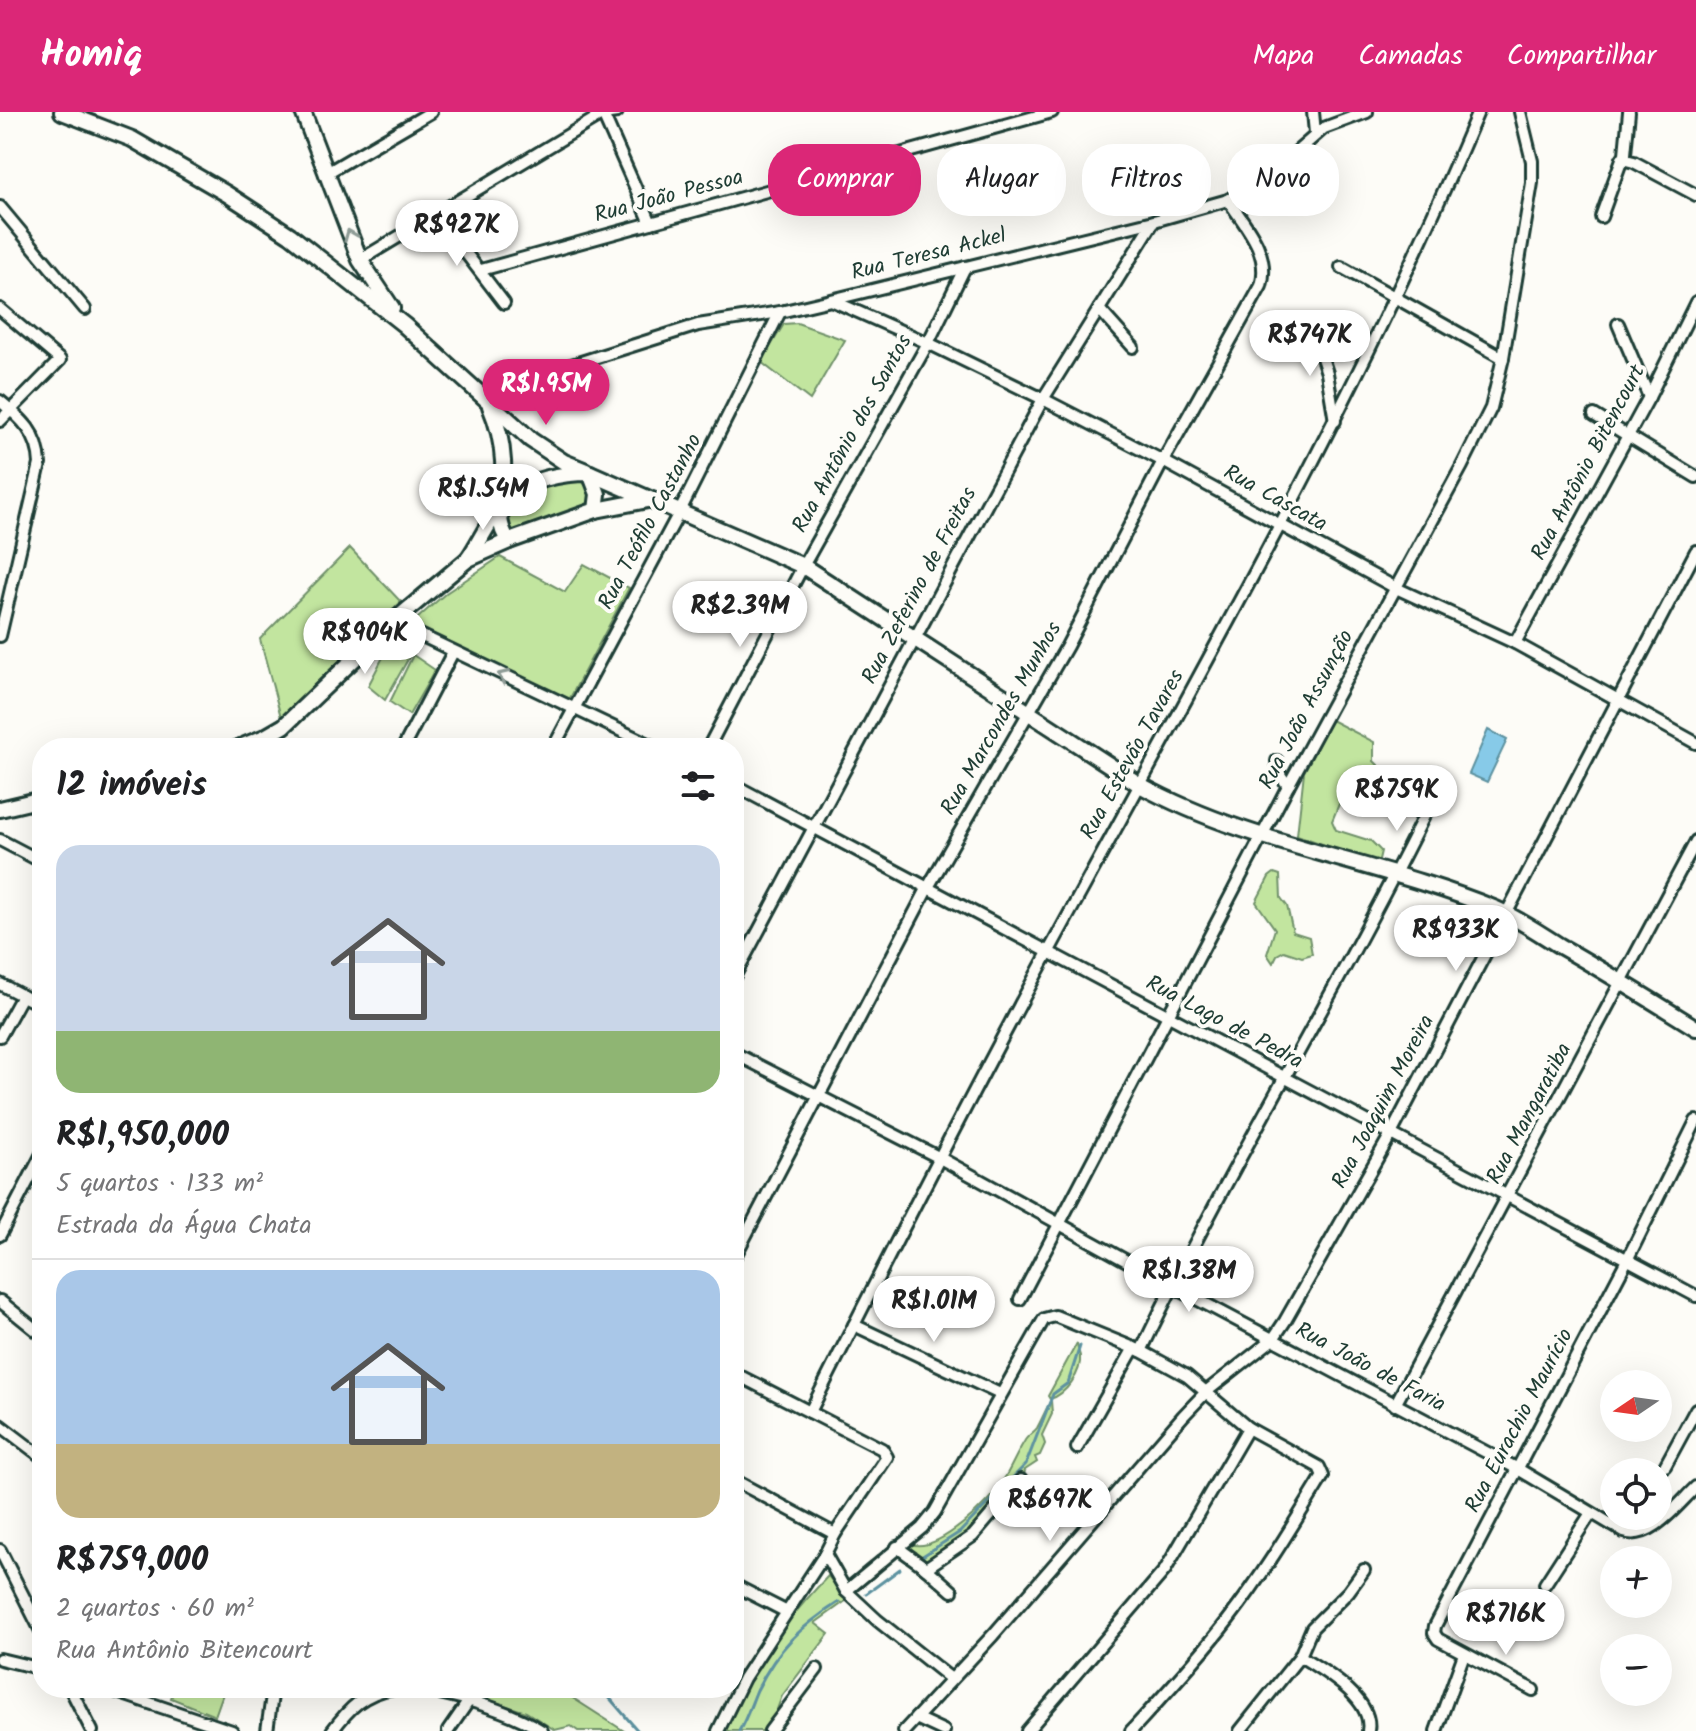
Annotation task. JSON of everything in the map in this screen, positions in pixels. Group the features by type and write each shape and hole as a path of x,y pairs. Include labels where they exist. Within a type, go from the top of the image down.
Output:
{"main road":[{"path":"62,112 132,139 290,235 404,325 548,452 803,566 1140,785 1207,819 1397,873 1507,914 1696,1028"},
{"path":"303,112 360,260 404,325"},
{"path":"484,398 501,440 504,486 500,525 509,541"},
{"path":"468,559 500,509 516,491 568,473 590,473"},
{"path":"590,473 598,494 596,510"},
{"path":"263,738 284,726 393,622 468,559 596,510 648,499"},
{"path":"0,809 32,801"}],"street":[{"path":"325,174 431,112"},
{"path":"360,260 602,113 617,112"},
{"name":"Rua João Pessoa","path":"481,270 1052,112"},
{"path":"1313,112 1315,133"},
{"name":"Rua Teresa Ackel","path":"1303,144 1335,121 1367,112"},
{"name":"Rua Estevão Tavares","path":"810,1412 1048,953 1335,421 1447,185 1478,112"},
{"name":"Rua João Assunção","path":"1020,1299 1288,786 1491,408 1503,358 1532,183 1532,161 1520,112"},
{"path":"1601,217 1625,154 1629,112"},
{"path":"602,113 651,223"},
{"path":"1622,159 1634,162 1696,195"},
{"name":"Rua Teresa Ackel","path":"484,398 585,359 698,325 831,300 1227,200"},
{"path":"0,207 85,309"},
{"path":"436,214 504,303"},
{"name":"Rua Marcondes Munhos","path":"744,1239 927,889 1067,646 1163,461 1261,286 1265,274 1254,238 1239,216"},
{"name":"Rua Zeferino de Freitas","path":"744,958 1043,399 1154,221"},
{"name":"Rua Antônio dos Santos","path":"713,738 803,566 928,343 965,267"},
{"path":"1341,267 1503,358"},
{"name":"Rua Cascata","path":"831,300 1043,399 1396,588 1515,643 1696,743"},
{"name":"Rua Antônio Bitencourt","path":"1515,643 1649,397 1696,302"},
{"path":"0,309 60,360 0,421"},
{"path":"1099,309 1133,347"},
{"name":"Rua Teófilo Castanho","path":"558,738 680,511 780,312"},
{"path":"1618,324 1649,397"},
{"path":"1312,327 1327,373 1335,421"},
{"path":"0,401 29,427 36,440 40,464 0,636"},
{"path":"1594,415 1696,477"},
{"name":"Rua Joaquim Moreira","path":"904,1731 993,1635 1207,1391 1273,1339 1391,1134 1696,551"},
{"path":"393,622 635,738"},
{"path":"408,738 453,652"},
{"path":"1277,761 1279,773 1288,786"},
{"name":"Rua Lago de Pedra","path":"744,790 1696,1296"},
{"path":"1077,1448 1137,1350 1397,873 1429,806"},
{"path":"0,840 32,857"},
{"name":"Rua Mangaratiba","path":"1395,1405 1696,841"},
{"path":"0,984 32,1001"},
{"path":"0,1036 22,996"},
{"name":"Rua João de Faria","path":"744,1058 940,1158 1172,1286 1518,1469 1633,1535 1647,1532 1696,1487"},
{"name":"Rua Eurachio Maurício","path":"1533,1690 1438,1639 1434,1633 1435,1626 1627,1260 1696,1121"},
{"path":"0,1235 32,1173"},
{"path":"0,1301 32,1327"},
{"path":"846,1591 922,1528 935,1512 1044,1319 1055,1316 1137,1350 1187,1376 1248,1428 1323,1472 1262,1574 1228,1620 1131,1731"},
{"path":"854,1325 1000,1394"},
{"path":"744,1378 882,1449 887,1457 744,1678"},
{"path":"1669,1458 1696,1409"},
{"path":"0,1425 32,1449"},
{"path":"1027,1731 1165,1570 1248,1428"},
{"path":"926,1568 973,1536 1021,1480"},
{"path":"744,1485 835,1534"},
{"path":"1545,1584 1591,1513"},
{"path":"897,1547 952,1591"},
{"path":"0,1550 32,1613"},
{"path":"825,1554 846,1591 951,1679"},
{"path":"1240,1731 1300,1656 1312,1628 1348,1592 1364,1570"},
{"path":"744,1590 787,1612"},
{"path":"1436,1731 1464,1654"},
{"path":"1300,1656 1359,1700 1367,1710 1368,1731"},
{"path":"0,1659 32,1667"},
{"path":"770,1731 817,1669"},
{"path":"75,1698 92,1731"},
{"path":"135,1698 232,1731"},
{"path":"267,1731 272,1698"},
{"path":"332,1731 356,1702 364,1698"},
{"path":"461,1698 514,1716 542,1731"},
{"path":"718,1731 734,1698"},
{"path":"448,1731 468,1702"},
{"path":"916,1718 944,1731"}],"green space":[{"path":"797,323 845,340 810,400 761,362 784,324"},
{"path":"565,481 583,482 590,492 590,504 514,532 507,521 510,511 521,497"},
{"path":"350,548 401,602 281,717 260,639"},
{"path":"500,557 565,592 584,564 629,588 569,700 410,625 446,593"},
{"path":"392,640 412,652 385,700 368,686"},
{"path":"413,655 435,670 409,715 390,702"},
{"path":"1331,720 1374,742 1374,761 1388,775 1382,790 1357,779 1348,782 1332,821 1336,830 1371,841 1381,851 1378,864 1297,835 1304,772"},
{"path":"1274,873 1280,875 1281,898 1287,906 1293,932 1309,937 1312,954 1302,957 1284,951 1277,955 1273,963 1267,954 1275,929 1256,902"},
{"path":"1077,1343 1080,1363 1075,1376 1061,1393 1050,1399 1048,1396"},
{"path":"1051,1400 1052,1414 1042,1435 1045,1444 1040,1455 1035,1457 1037,1462 1025,1470 1024,1476 983,1522 924,1561 909,1550 911,1544 922,1545 949,1534 988,1500 998,1489 1025,1440 1037,1428"},
{"path":"828,1576 847,1600 815,1623 829,1634 782,1696 765,1731 724,1731 738,1698 744,1698 744,1686 755,1668 797,1611"},
{"path":"171,1698 221,1698 215,1716"},
{"path":"482,1698 573,1698 624,1731 578,1731 571,1726 555,1730 526,1712"}],"water":[{"path":"1488,730 1507,740 1487,782 1469,774"}],"waterway":[{"path":"921,1557 960,1532 1026,1464 1053,1394 1068,1383 1080,1346"},
{"path":"866,1594 900,1569"},
{"path":"739,1731 757,1690 782,1650 801,1630 839,1602"},
{"path":"610,1698 638,1731"}]}
